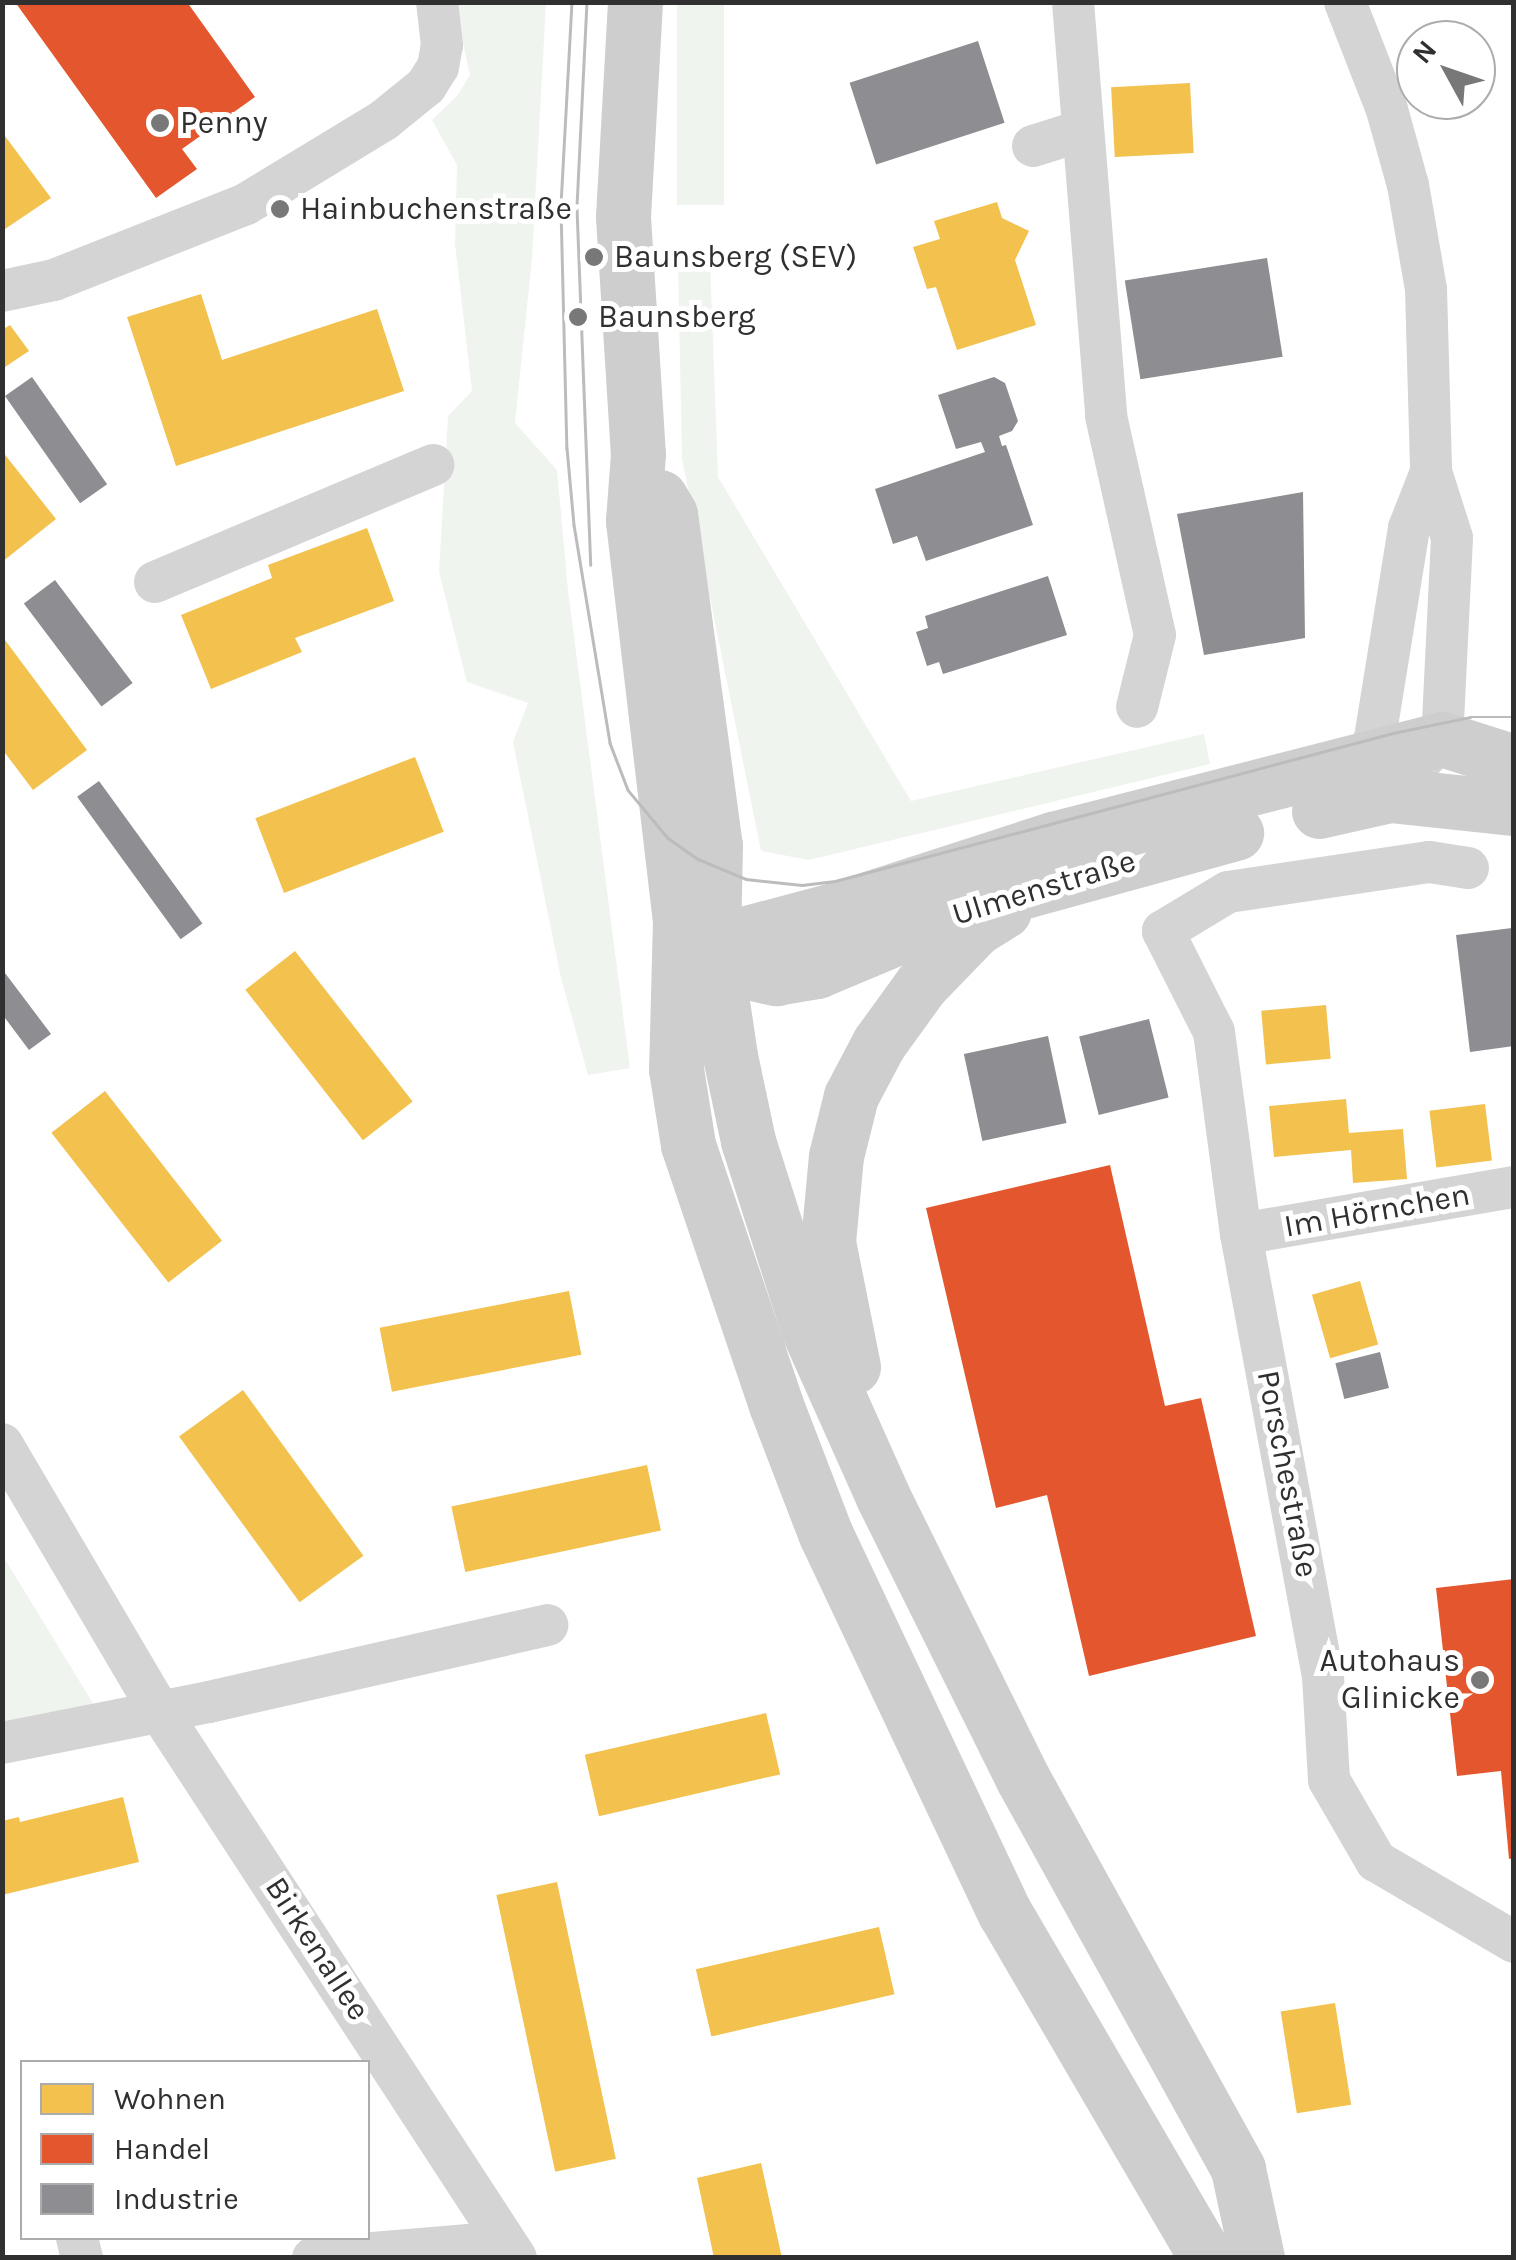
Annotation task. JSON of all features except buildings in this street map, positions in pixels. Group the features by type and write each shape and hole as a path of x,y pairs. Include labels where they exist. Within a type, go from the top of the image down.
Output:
{"main road":[{"path":"635,2 623,218 638,454 670,514 715,845 675,1001 676,1069 688,1144 826,1534 1005,1913 1207,2258"},
{"path":"1442,739 1514,762"},
{"name":"Ulmenstraße","path":"696,931 740,970 776,978 817,972 974,905 1034,892 1380,778 1442,739"},
{"name":"Ulmenstraße","path":"696,931 837,910 1053,840 1380,778 1514,808"},
{"path":"884,1496 828,1242 836,1156 851,1096 879,1043 921,985 975,929 1034,892"},
{"path":"696,931 748,1141 808,1329 884,1496 1023,1779 1238,2169 1257,2258"},
{"path":"1066,2018 1245,2258"}],"street":[{"path":"2,291 54,280 246,204 384,120 426,86 438,67 442,44 437,2"},
{"path":"1073,2 1106,416 1155,635 1137,707"},
{"path":"1345,2 1387,110 1408,185 1426,289 1431,472 1452,538 1442,739"},
{"path":"1033,146 1081,130"},
{"path":"155,582 434,464"},
{"path":"1380,778 1409,528 1431,472"},
{"name":"Porschestraße","path":"1468,868 1429,862 1228,892 1163,930 1214,1032 1242,1234 1323,1676 1329,1780 1376,1860 1514,1942"},
{"name":"Im Hörnchen","path":"1242,1234 1514,1188"},
{"name":"Birkenallee","path":"2,1444 158,1709 510,2250"},
{"path":"2,1743 208,1702 547,1625"},
{"name":"Birkenallee","path":"312,2258 510,2250"}],"shaded area":[{"path":"454,3 546,3 532,258 515,423 557,470 568,590 630,1068 588,1075 561,978 513,742 528,703 467,682 439,572 448,416 472,391 455,244 457,165 432,120 457,96 470,75"},
{"path":"677,3 724,3 724,205 677,205"},
{"path":"710,260 718,477 911,801 1204,734 1210,764 809,860 761,851 682,459 678,262"},
{"path":"3,1556 94,1705 3,1729"}],"tram line":[{"path":"572,2 561,208 567,448 574,525 610,743 628,790 668,838 698,859 746,879 802,885 835,881 1393,733 1470,717 1514,717"},
{"path":"587,2 577,208 591,565"}],"place":[{"name":"Penny","path":"160,123"},
{"name":"Hainbuchenstraße","path":"280,209"},
{"name":"Baunsberg (SEV)","path":"594,257"},
{"name":"Baunsberg","path":"578,317"},
{"name":"Autohaus Glinicke","path":"1480,1680"}]}
